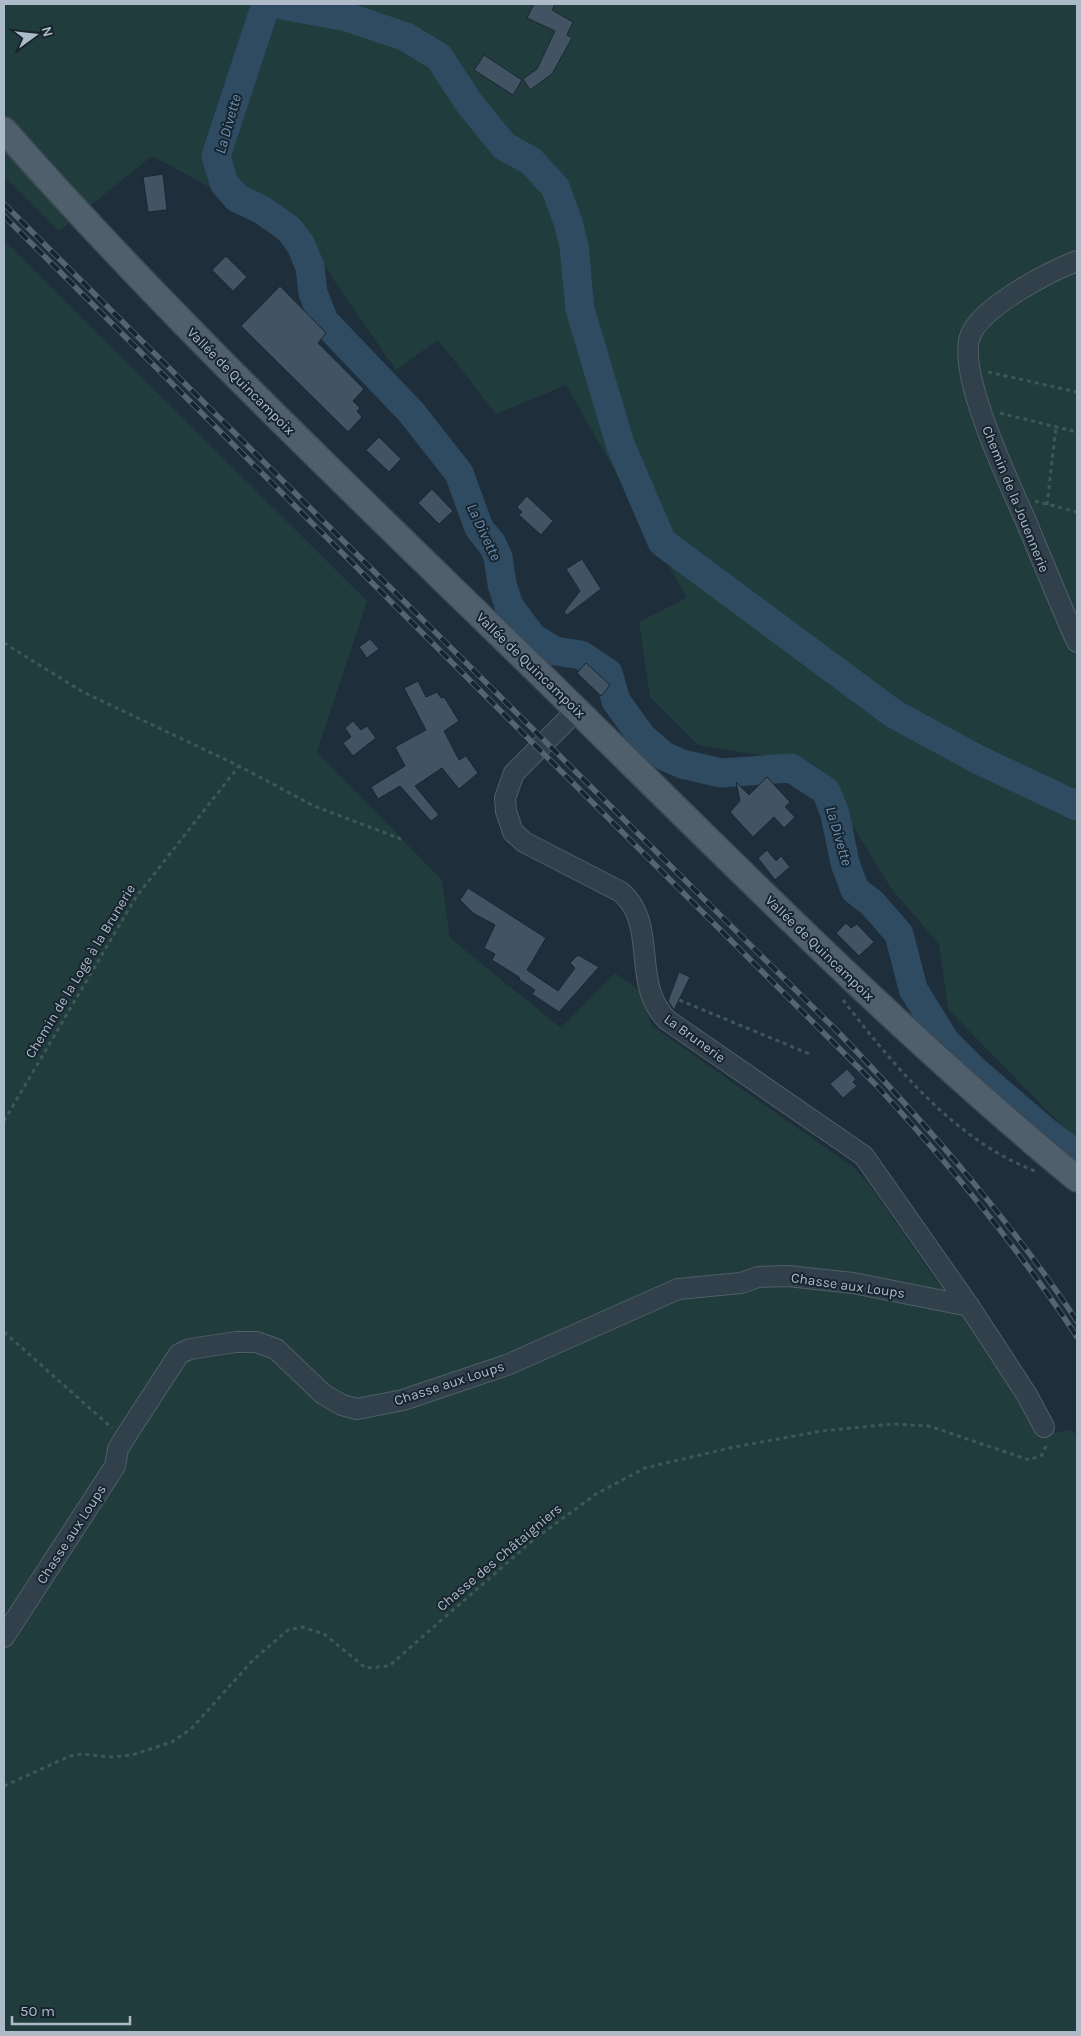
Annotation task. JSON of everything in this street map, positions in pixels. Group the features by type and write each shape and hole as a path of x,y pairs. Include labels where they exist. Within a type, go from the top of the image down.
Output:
{"main road":[{"name":"Vallée de Quincampoix","path":"4,130 116,253 270,410 923,1048 1077,1179"}],"street":[{"name":"Chemin de la Jouennerie","path":"1077,260 1052,270 982,318 970,334 968,354 973,382 991,445 1077,642"},
{"name":"La Brunerie","path":"577,710 514,773 505,798 506,811 513,832 524,842 621,892 631,900 640,920 647,979 653,1003 667,1020 864,1156 970,1306 1027,1395 1044,1426"},
{"name":"Chasse aux Loups","path":"4,1637 115,1466 118,1449 124,1439 179,1354 190,1349 236,1342 256,1342 276,1349 323,1394 342,1405 357,1409 403,1400 507,1365 678,1289 741,1283 758,1277 788,1276 854,1283 970,1306"}],"path":[{"path":"985,364 988,379"},
{"path":"986,372 1077,392"},
{"path":"1000,419 997,412 1077,432"},
{"path":"1047,505 1056,427"},
{"path":"1036,510 1032,500 1077,512"},
{"path":"4,643 82,692 239,766 314,806 401,839"},
{"name":"Chemin de la Loge à la Brunerie","path":"4,1120 136,897 239,766"},
{"path":"647,979 663,993 812,1055"},
{"path":"842,998 877,1043 967,1134 1020,1166 1045,1175"},
{"path":"4,1332 124,1439"},
{"name":"Chasse des Châtaigniers","path":"4,1786 70,1756 83,1754 132,1755 172,1742 191,1730 253,1660 288,1630 302,1627 324,1634 366,1668 389,1666 532,1542 596,1494 645,1468 734,1447 822,1431 893,1424 930,1426 1029,1460 1042,1455 1045,1450 1048,1436 1044,1426"}],"green space":[{"path":"4,4 1077,4 1077,1141 948,1009 939,944 891,888 814,764 698,745 650,697 639,622 687,598 566,385 496,414 438,340 396,370 305,238 152,156 59,231 4,176"},
{"path":"4,240 367,601 317,752 442,880 450,938 561,1028 615,973 640,991 652,1026 853,1167 868,1183 935,1279 970,1319 1041,1434 1072,1430 1077,1437 1077,2032 4,2032"}],"building":[{"path":"534,4 555,4 552,10 573,22 567,35 572,38 552,74 530,90 523,79 537,69 555,31 527,18"},
{"path":"484,55 522,80 513,95 474,70"},
{"path":"163,174 167,210 148,212 143,177"},
{"path":"226,256 247,277 233,291 212,270"},
{"path":"280,286 326,333 318,343 364,389 353,401 360,408 357,411 362,417 348,432 241,326"},
{"path":"379,437 401,459 389,472 366,450"},
{"path":"432,489 453,511 439,524 418,503"},
{"path":"527,496 553,521 541,535 519,515 522,512 517,507"},
{"path":"582,559 601,589 567,615 564,612 580,591 566,569"},
{"path":"370,639 379,649 367,658 359,647"},
{"path":"586,663 610,685 601,696 577,673"},
{"path":"418,681 426,697 437,692 441,698 444,697 459,721 444,731 459,760 466,756 478,773 459,789 442,768 415,786 439,815 431,821 400,786 378,799 371,787 405,766 395,747 426,730 404,688"},
{"path":"353,721 361,730 367,726 376,738 353,756 343,743 351,737 345,728"},
{"path":"767,777 790,802 785,807 795,817 784,828 774,817 753,837 730,812 740,801 736,782 749,795"},
{"path":"767,850 776,861 781,856 790,867 775,880 758,858"},
{"path":"468,888 546,938 527,970 558,991 575,968 570,963 578,955 599,967 559,1012 532,994 535,990 520,980 519,977 492,960 495,954 484,948 495,925 473,913 460,900"},
{"path":"846,923 851,928 857,924 874,942 859,956 836,933"},
{"path":"679,972 690,977 674,1010 668,1001"},
{"path":"847,1069 856,1079 853,1082 857,1086 843,1098 830,1084"}],"waterway":[{"name":"La Divette","path":"266,4 216,156 224,183 237,198 262,210 289,229 301,245 310,267 313,293 324,321 411,412 459,473 479,528 492,544 498,557 502,584 509,606 533,638 555,651 581,655 608,673 616,701 642,737 664,756 682,764 721,773 791,768 826,791 835,814 845,863 855,890 872,903 899,934 913,989 945,1041 975,1071 1045,1131 1077,1155"},
{"name":"La Divette","path":"276,4 347,17 406,37 439,57 469,103 504,146 531,161 555,187 568,222 574,246 580,309 620,444 662,542 894,714 979,760 1077,806"}],"railway":[{"path":"4,204 839,1033 903,1101 994,1208 1077,1321"},
{"path":"4,216 876,1085 982,1207 1031,1271 1077,1337"}]}
